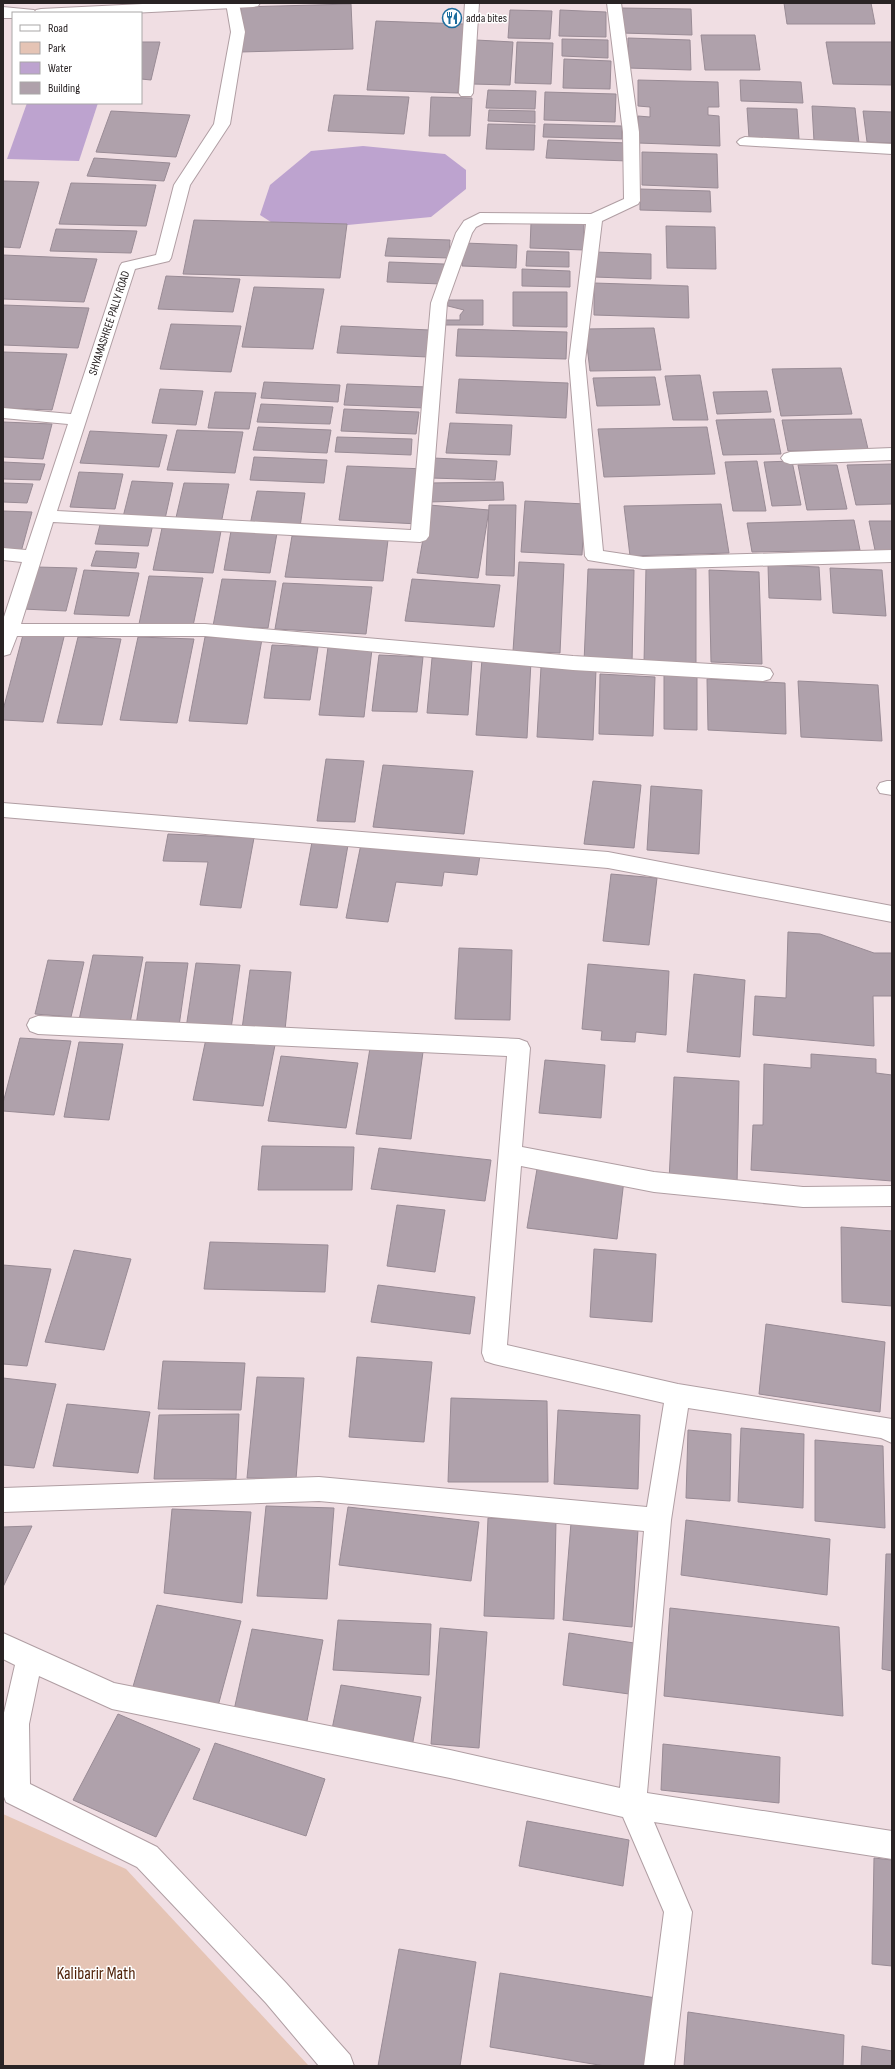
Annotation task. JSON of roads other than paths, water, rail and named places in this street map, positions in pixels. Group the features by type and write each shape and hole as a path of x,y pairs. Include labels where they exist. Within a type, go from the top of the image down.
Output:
{"street":[{"path":"62,12 253,3"},
{"path":"466,93 472,3"},
{"path":"46,516 420,536 439,303 464,233 470,224 480,218 594,219 632,201 632,132 614,3"},
{"name":"SHYAMASHREE PALLY ROAD","path":"3,649 128,266 163,258 182,185 222,124 238,32 232,4"},
{"path":"3,11 16,12"},
{"path":"744,142 892,149"},
{"path":"594,219 577,361 594,556 643,563 892,556"},
{"path":"3,414 78,420"},
{"path":"790,458 892,454"},
{"path":"3,554 33,557"},
{"path":"9,630 205,630 573,663 762,674"},
{"path":"3,810 608,860 892,914"},
{"path":"38,1025 519,1048 494,1353 678,1395 886,1428 892,1432"},
{"path":"510,1154 654,1182 803,1198 892,1196"},
{"path":"659,2066 678,1912 632,1805 658,1520 678,1395"},
{"path":"3,1500 319,1489 658,1520"},
{"path":"3,1646 112,1696 450,1764 632,1805 892,1844"},
{"path":"30,1659 15,1724 16,1792 147,1857 276,1994 339,2066"}],"water":[{"path":"27,104 98,104 79,161 7,159"},
{"path":"363,146 445,154 466,170 466,189 431,217 285,231 260,215 270,185 311,151"}],"place":[{"name":"adda bites","path":"452,18"}],"park label":[{"name":"Kalibarir Math","path":"96,1973"}]}
